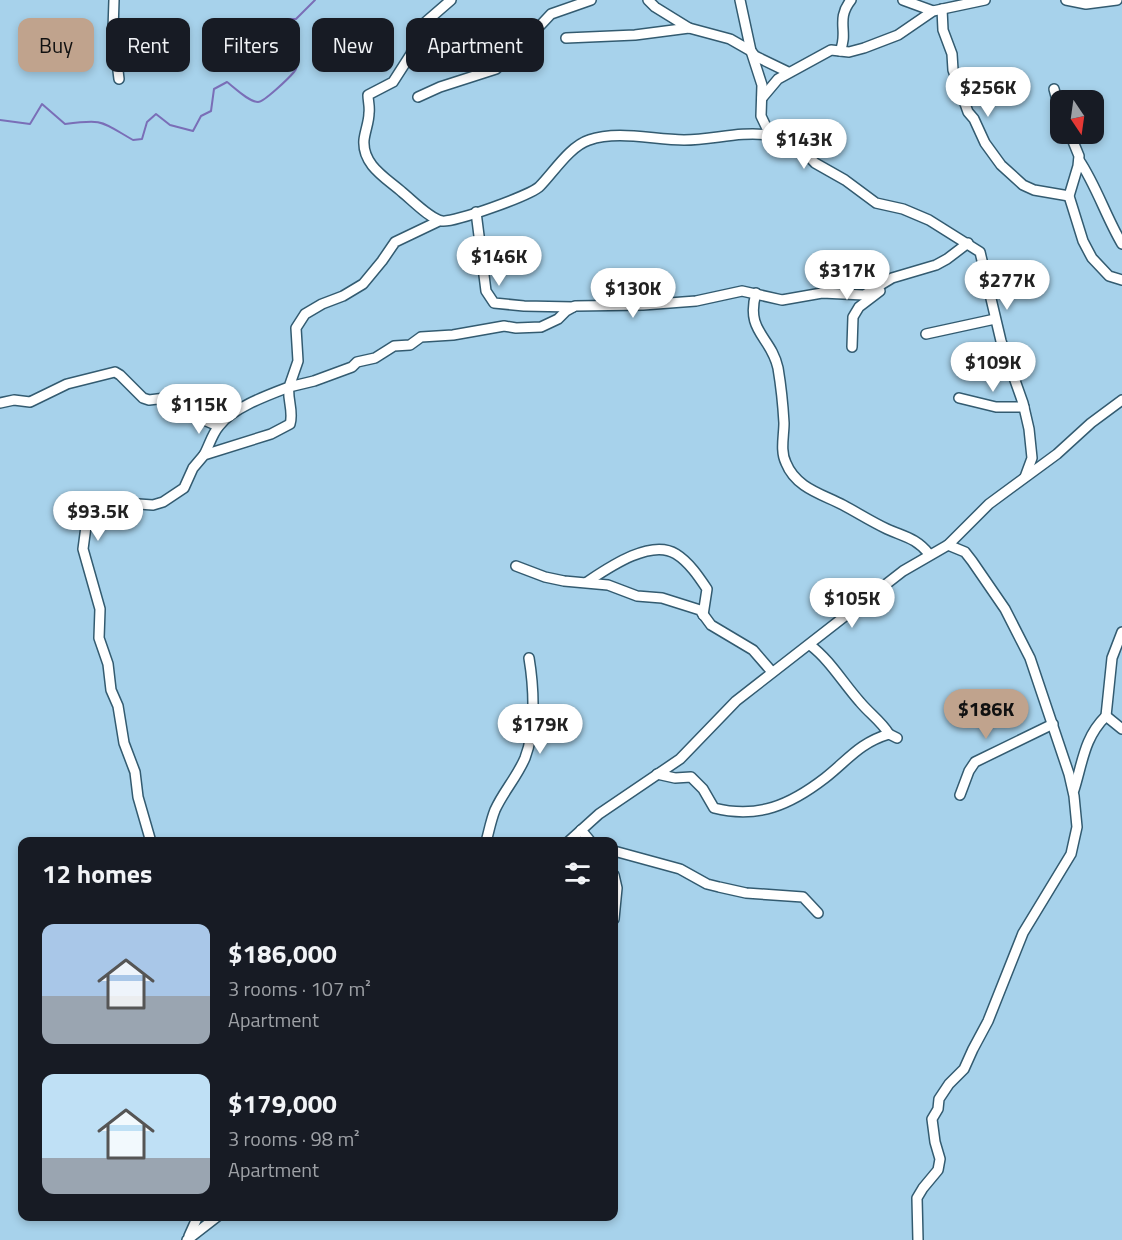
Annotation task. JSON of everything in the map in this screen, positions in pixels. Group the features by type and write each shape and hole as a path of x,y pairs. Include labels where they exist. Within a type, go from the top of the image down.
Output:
{"street":[{"path":"114,0 113,30 119,79"},
{"path":"452,0 421,26 411,54 393,82 368,95 370,112 364,145 365,155 378,172 423,210 439,221 446,222 504,204 538,189 576,146 591,139 647,136 683,140 737,134 770,135 797,144 815,163 845,180 876,203 903,209 929,220 980,252 1000,341 1024,407 1032,458 1025,477"},
{"path":"418,97 440,87 496,69 551,14 591,0"},
{"path":"648,0 655,7 689,28 722,36 788,72"},
{"path":"840,51 844,43 843,12 851,0"},
{"path":"903,0 938,10"},
{"path":"762,98 778,79 788,72 831,50 864,48 889,40 905,32 916,21 938,10 985,0"},
{"path":"1066,0 1086,4 1117,0"},
{"path":"741,1 751,51 762,85 761,116 770,135"},
{"path":"938,10 952,54 952,70 968,112 985,143 1001,165 1023,185 1034,190 1069,196"},
{"path":"566,38 635,35 689,28"},
{"path":"1073,144 1079,160 1090,177 1122,244"},
{"path":"1079,160 1069,196 1083,242 1092,258 1109,276 1122,280"},
{"path":"477,212 486,291 494,303 524,306 573,307 668,303 696,301 742,291 782,300 822,293 864,294 892,279 947,260 968,243"},
{"path":"204,455 271,434 290,424 292,418 287,399 298,361 296,328 306,314 363,284 395,242 439,221"},
{"path":"852,347 853,317 860,307 892,279"},
{"path":"756,293 752,313 757,330 776,361 784,423 783,449 785,462 792,475 820,495 877,524 911,538 921,544 929,554"},
{"path":"150,837 138,797 135,772 124,743 121,722 111,690 108,664 99,638 100,609 83,549 87,519 86,503 94,501 153,505 163,502 184,488 218,426 240,410 289,387 352,368 357,362 375,358 394,346 410,345 421,337 453,335 504,326 541,327 558,319 573,307"},
{"path":"926,334 995,319"},
{"path":"0,403 14,400 30,402 67,384 115,372 143,398 149,400 174,397 180,399 197,417 218,426"},
{"path":"959,398 1007,408 1024,407"},
{"path":"574,837 599,814 680,759 736,701 772,672 810,645 903,571 948,545 989,504 1057,454 1091,423 1122,400"},
{"path":"918,1240 917,1198 938,1170 940,1159 932,1119 938,1109 939,1099 949,1084 964,1070 988,1021 1023,933 1071,854 1077,827 1074,792 1030,658 1005,609 965,552 948,545"},
{"path":"586,583 638,553 659,550 675,553 689,566 707,589 703,615"},
{"path":"516,566 544,577 608,585 637,596 662,598 700,610 711,625 753,650 772,672"},
{"path":"1074,792 1089,737 1106,716 1112,658 1122,632"},
{"path":"657,774 675,778 691,777 703,789 714,808 748,813 773,808 809,789 872,739 893,736 883,723 863,706 821,654 810,645"},
{"path":"488,837 496,810 516,778 525,758 531,736 532,677 529,658"},
{"path":"1106,716 1122,729"},
{"path":"960,795 975,762 1053,724"},
{"path":"581,831 586,837"},
{"path":"618,852 680,869 707,884 719,887 746,893 803,897 818,913"},
{"path":"186,1240 196,1221"},
{"path":"186,1240 211,1221"}],"waterway":[{"path":"0,120 30,124 42,104 65,124 101,123 133,140 142,139 147,122 156,114 170,125 193,131 201,116 211,111 214,89 227,82 246,97 258,102 271,94 295,71 296,56 279,39 279,25 287,19 296,19 315,0"}]}
